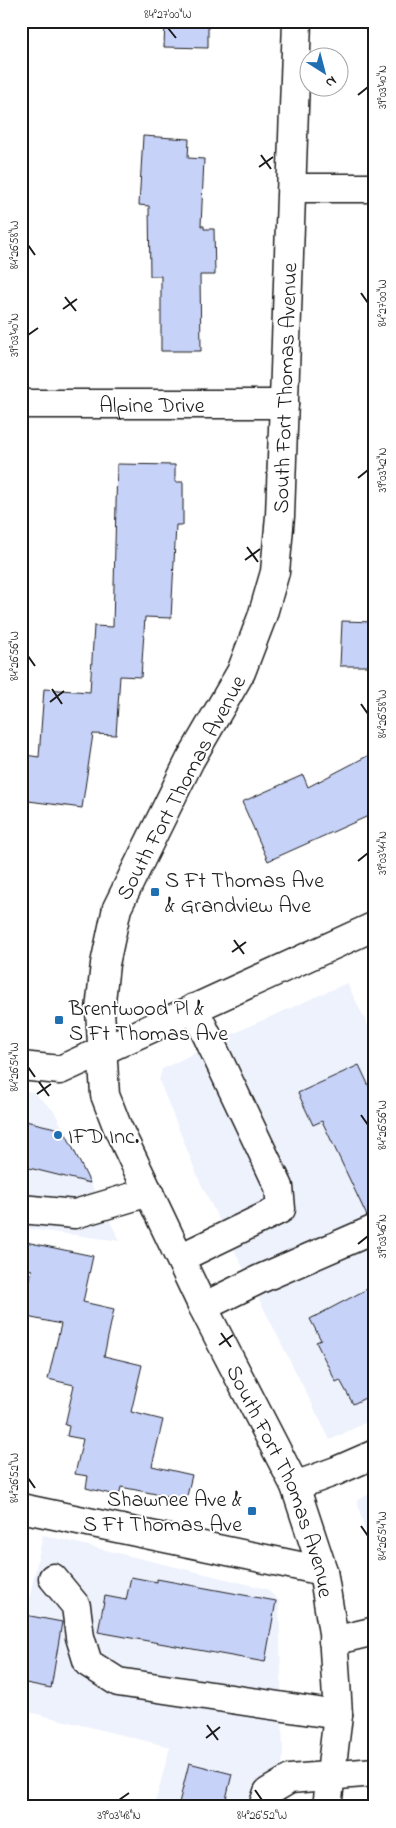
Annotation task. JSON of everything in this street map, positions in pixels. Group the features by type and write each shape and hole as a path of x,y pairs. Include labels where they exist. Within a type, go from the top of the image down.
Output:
{"main road":[{"name":"South Fort Thomas Avenue","path":"297,21 280,516 275,572 262,617 241,672 190,760 117,908 105,964 100,1010 105,1095 117,1126 203,1307 295,1486 323,1571 333,1641 338,1715 327,1807"},
{"path":"292,188 375,188"},
{"name":"Alpine Drive","path":"21,404 284,404"},
{"path":"21,1066 60,1070 375,926"},
{"path":"180,1258 281,1209 279,1187 194,1008"},
{"path":"21,1209 75,1214 148,1192"},
{"path":"203,1307 260,1279 375,1229"},
{"path":"295,1486 375,1454"},
{"path":"21,1508 323,1571"},
{"path":"53,1578 76,1606 80,1636 88,1663 118,1682 338,1715"},
{"path":"333,1641 375,1631"},
{"path":"263,1807 268,1792 290,1779 375,1772"}],"shaded area":[{"path":"347,983 375,1040 375,1418 330,1440 200,1182 159,1080 162,1069 243,1029"},
{"path":"21,1089 34,1093 54,1111 120,1241 21,1228"},
{"path":"375,1492 375,1572 357,1500"},
{"path":"43,1535 267,1589 279,1601 283,1756 277,1807 154,1807 170,1747 21,1710 21,1636"}],"building":[{"path":"165,21 208,21 208,48 164,47"},
{"path":"143,136 189,139 188,158 204,159 201,226 204,226 204,229 214,229 215,275 200,275 201,351 161,351 161,276 150,276 149,206 139,205"},
{"path":"117,464 175,465 175,482 183,482 183,525 176,525 171,618 145,617 141,677 120,676 116,735 93,734 82,808 21,800 25,755 39,757 44,689 90,692 94,626 113,627"},
{"path":"342,621 375,622 375,666 340,666"},
{"path":"375,752 375,813 268,861 242,802 303,775 308,787"},
{"path":"359,1065 375,1099 375,1214 367,1216 322,1121 313,1125 298,1093"},
{"path":"21,1120 64,1130 90,1183 21,1166"},
{"path":"21,1241 93,1256 83,1302 114,1309 104,1356 142,1365 131,1412 163,1420 152,1466 192,1475 186,1500 121,1487 119,1496 86,1488 88,1476 75,1474 83,1439 67,1436 69,1426 65,1425 74,1385 48,1379 61,1324 22,1316 32,1270 21,1268"},
{"path":"375,1285 375,1393 353,1404 340,1380 336,1382 316,1342 321,1340 310,1319"},
{"path":"131,1577 157,1582 157,1579 276,1601 265,1662 98,1632 105,1596 126,1600"},
{"path":"25,1615 62,1622 51,1688 21,1682 21,1636"},
{"path":"189,1763 232,1774 224,1807 178,1807"}],"place":[{"name":"S Ft Thomas Ave & Grandview Ave","path":"155,892"},
{"name":"Brentwood Pl & S Ft Thomas Ave","path":"59,1020"},
{"name":"IFD Inc.","path":"58,1135"},
{"name":"Shawnee Ave & S Ft Thomas Ave","path":"252,1511"}]}
